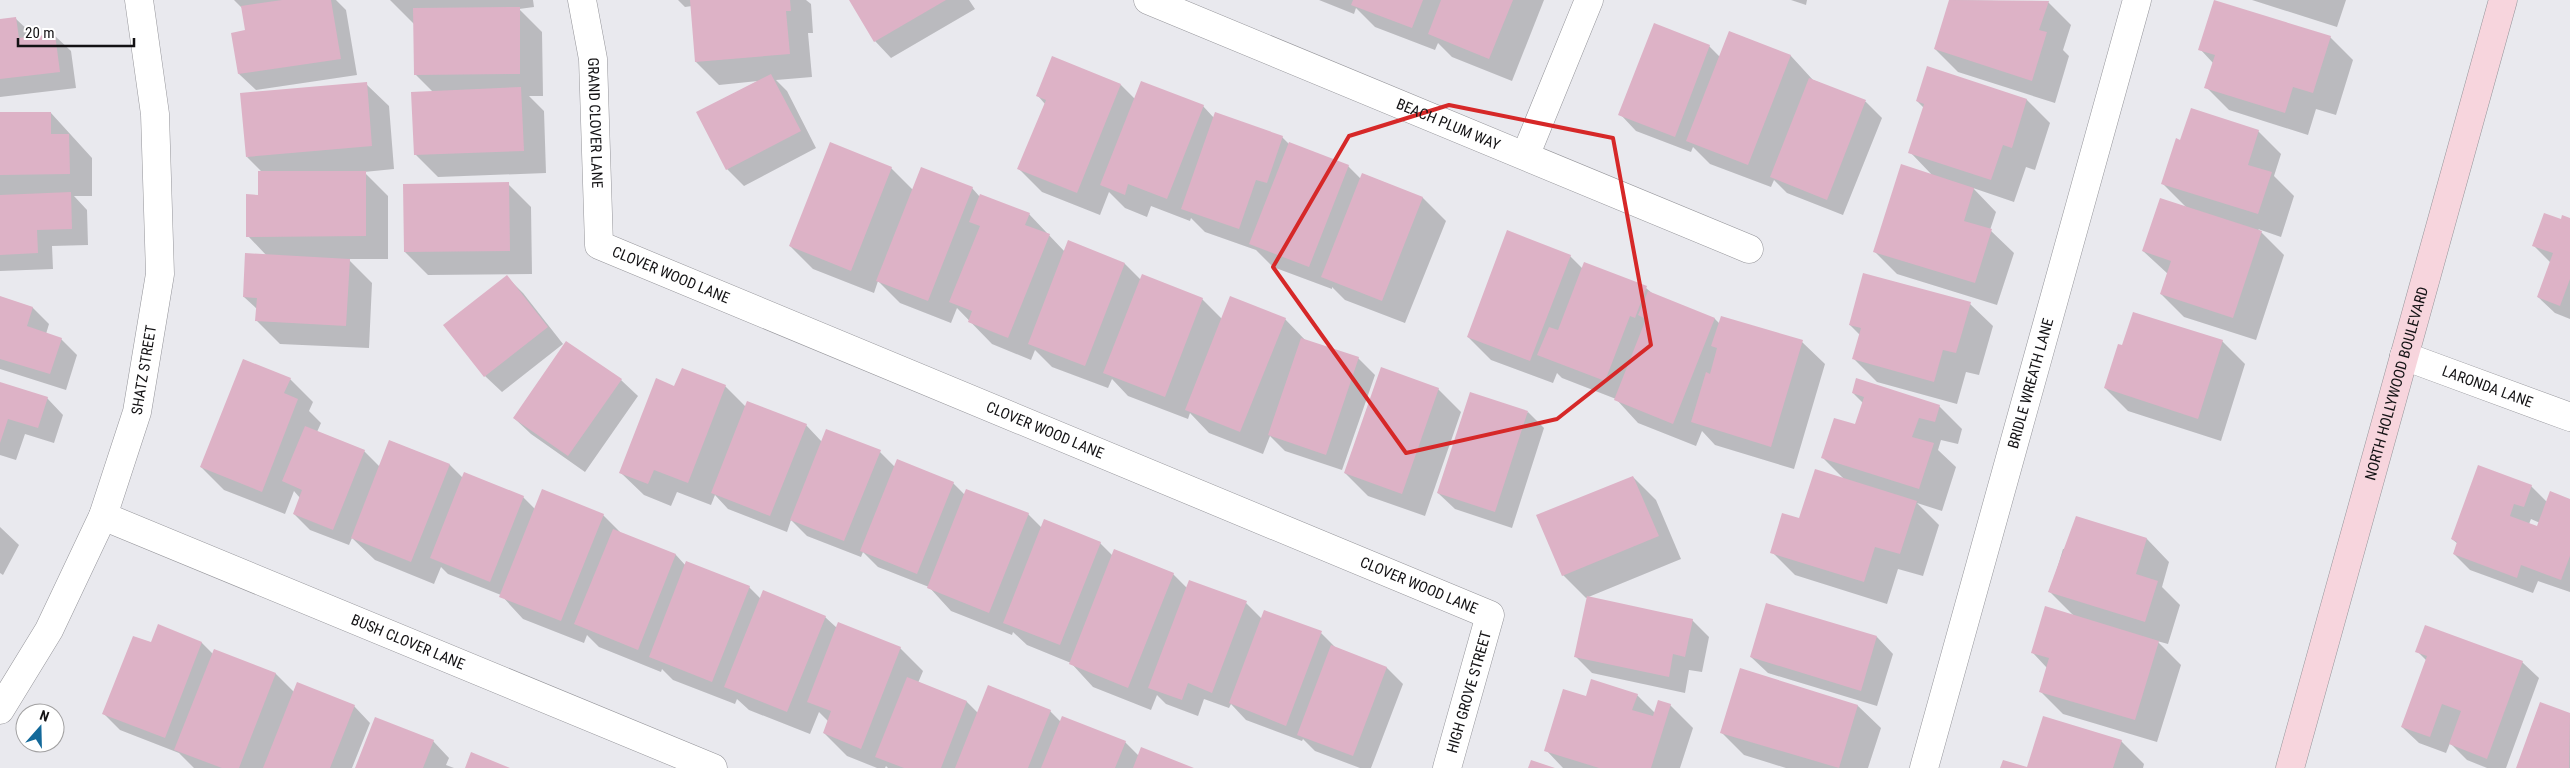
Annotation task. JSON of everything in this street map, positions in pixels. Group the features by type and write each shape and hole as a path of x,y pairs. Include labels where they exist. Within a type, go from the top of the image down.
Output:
{"main road":[{"name":"NORTH HOLLYWOOD BOULEVARD","path":"2290,768 2503,0"}],"street":[{"name":"SHATZ STREET","path":"0,710 50,630 103,516 138,412 160,274 155,114 139,0"},
{"name":"GRAND CLOVER LANE","path":"582,0 593,60 599,246"},
{"name":"BEACH PLUM WAY","path":"1148,0 1526,154 1749,248"},
{"path":"1526,154 1589,0"},
{"name":"BRIDLE WREATH LANE","path":"1924,768 2137,0"},
{"name":"CLOVER WOOD LANE","path":"599,246 1490,616"},
{"name":"LARONDA LANE","path":"2404,356 2570,417"},
{"name":"BUSH CLOVER LANE","path":"103,516 713,768"},
{"name":"HIGH GROVE STREET","path":"1448,768 1490,616"}],"highlighted area":[{"path":"1449,105 1613,138 1651,345 1557,419 1406,453 1273,267 1349,136"}],"building":[{"path":"282,0 331,0 341,59 238,74 231,33 245,30 241,6"},
{"path":"690,0 790,0 791,11 786,11 790,54 695,62"},
{"path":"849,0 946,0 874,42"},
{"path":"1353,0 1423,0 1412,28 1351,5"},
{"path":"1441,0 1513,0 1489,59 1428,34"},
{"path":"1949,0 2049,1 2039,30 2047,32 2032,81 1934,49"},
{"path":"2214,0 2331,36 2313,93 2293,87 2285,113 2204,88 2215,55 2198,50"},
{"path":"520,7 520,74 414,75 413,8"},
{"path":"16,17 19,38 55,34 60,72 0,79 0,19"},
{"path":"1654,23 1710,45 1675,137 1618,115"},
{"path":"1729,31 1791,55 1748,165 1686,141"},
{"path":"1052,56 1121,84 1077,193 1017,169 1046,100 1036,96"},
{"path":"1927,66 2027,99 2012,148 2003,145 1991,180 1908,153 1924,104 1916,101"},
{"path":"771,74 801,131 726,170 696,112"},
{"path":"1809,78 1866,100 1827,200 1770,177"},
{"path":"1141,81 1204,105 1167,199 1128,184 1125,195 1100,185"},
{"path":"367,82 372,146 246,157 240,93"},
{"path":"521,87 524,151 414,155 411,92"},
{"path":"2191,108 2259,130 2248,165 2272,172 2258,214 2161,184 2176,138 2180,140"},
{"path":"0,112 51,112 51,134 69,134 70,174 0,175"},
{"path":"1215,112 1283,136 1267,183 1256,180 1239,229 1181,209"},
{"path":"830,142 892,167 851,271 789,246"},
{"path":"1289,142 1349,165 1309,267 1249,244"},
{"path":"1901,164 1974,188 1964,221 1992,229 1975,283 1873,252"},
{"path":"921,167 973,187 928,301 876,281"},
{"path":"258,171 366,171 366,236 246,237 246,194 258,195"},
{"path":"1362,173 1423,197 1382,301 1321,277"},
{"path":"509,182 510,251 404,252 403,184"},
{"path":"71,192 72,229 37,230 38,253 0,255 0,195"},
{"path":"980,194 1030,213 1025,225 1050,234 1008,338 968,322 972,311 949,302 980,226 969,222"},
{"path":"2160,198 2262,231 2233,318 2160,294 2171,261 2142,251"},
{"path":"2544,213 2561,219 2562,215 2570,218 2570,279 2560,306 2537,297 2553,253 2532,246"},
{"path":"1507,230 1571,255 1530,361 1467,337"},
{"path":"1068,240 1125,263 1085,366 1028,344"},
{"path":"245,253 350,259 346,326 255,321 257,298 243,297"},
{"path":"1584,262 1647,286 1635,318 1630,316 1605,381 1537,355 1549,327 1558,330"},
{"path":"1863,273 1971,302 1956,353 1943,350 1934,382 1852,359 1861,328 1849,325"},
{"path":"1142,274 1203,298 1165,397 1103,373"},
{"path":"507,275 548,327 484,377 443,325"},
{"path":"1648,291 1715,318 1673,424 1614,400 1646,319 1638,315"},
{"path":"0,296 33,307 27,326 62,338 50,374 0,359"},
{"path":"1230,296 1286,318 1240,432 1185,410"},
{"path":"2133,312 2223,340 2198,419 2104,388 2118,344 2122,345"},
{"path":"1721,316 1803,340 1771,447 1691,422 1706,372 1710,374 1717,348 1711,346"},
{"path":"1301,338 1359,357 1326,455 1268,435"},
{"path":"566,341 622,379 568,456 513,418"},
{"path":"243,359 291,378 284,393 298,399 262,492 200,467"},
{"path":"1381,367 1439,388 1402,494 1344,473"},
{"path":"682,368 726,385 688,483 654,470 648,484 619,473 656,378 674,386"},
{"path":"1856,378 1940,405 1935,422 1919,418 1912,437 1934,443 1919,489 1821,458 1834,418 1855,424 1864,397 1852,393"},
{"path":"0,382 48,397 38,428 8,419 0,443"},
{"path":"1470,392 1528,411 1495,512 1437,493"},
{"path":"747,401 807,424 770,516 711,493"},
{"path":"305,426 365,450 333,530 293,514 302,490 282,481"},
{"path":"826,429 881,450 844,541 790,520"},
{"path":"389,440 450,464 411,562 351,538"},
{"path":"897,459 954,482 917,574 860,551"},
{"path":"2478,465 2532,485 2524,507 2514,504 2510,516 2537,526 2550,491 2570,499 2570,556 2561,580 2521,565 2517,578 2453,554 2457,542 2451,539"},
{"path":"1815,469 1917,501 1900,554 1875,547 1864,582 1770,553 1782,513 1799,518"},
{"path":"464,472 524,496 490,582 430,558"},
{"path":"1633,476 1659,536 1562,576 1536,515"},
{"path":"542,489 604,514 561,621 499,597"},
{"path":"966,489 1029,513 989,613 927,588"},
{"path":"2076,516 2147,538 2136,574 2158,581 2145,622 2048,592"},
{"path":"1044,519 1101,542 1060,645 1003,623"},
{"path":"613,529 676,554 638,650 574,624"},
{"path":"1114,549 1174,573 1128,688 1069,664"},
{"path":"686,561 750,586 712,682 649,657"},
{"path":"1189,580 1247,601 1212,693 1188,683 1182,700 1148,688"},
{"path":"763,590 826,616 787,712 724,687"},
{"path":"1587,596 1693,619 1685,657 1673,654 1669,677 1574,657"},
{"path":"1766,603 1877,636 1861,691 1750,657"},
{"path":"2045,606 2159,641 2135,720 2039,692 2049,658 2031,653"},
{"path":"1264,610 1322,631 1286,726 1229,703"},
{"path":"838,622 901,647 861,749 823,733 831,711 807,702"},
{"path":"158,624 202,642 165,738 102,714 133,636 151,642"},
{"path":"2425,625 2523,661 2487,759 2449,744 2461,711 2442,704 2430,737 2401,727 2427,656 2415,652"},
{"path":"1331,645 1387,667 1353,756 1297,735"},
{"path":"214,649 276,673 239,768 222,768 174,750"},
{"path":"1740,668 1858,705 1839,768 1720,733"},
{"path":"907,677 967,701 941,768 904,768 875,757"},
{"path":"1591,679 1638,694 1632,710 1653,716 1658,700 1671,704 1651,768 1599,768 1544,751 1563,689 1586,696"},
{"path":"297,682 355,705 330,768 263,768"},
{"path":"988,685 1051,710 1028,768 955,768"},
{"path":"2540,702 2570,713 2569,768 2516,768"},
{"path":"1062,716 1126,741 1115,768 1041,768"},
{"path":"2043,716 2122,740 2113,768 2000,768 2003,760 2027,767"},
{"path":"375,717 434,740 423,768 355,768"},
{"path":"1141,747 1194,768 1133,768"},
{"path":"471,752 510,768 465,768"},
{"path":"1531,760 1555,768 1528,768"}]}
